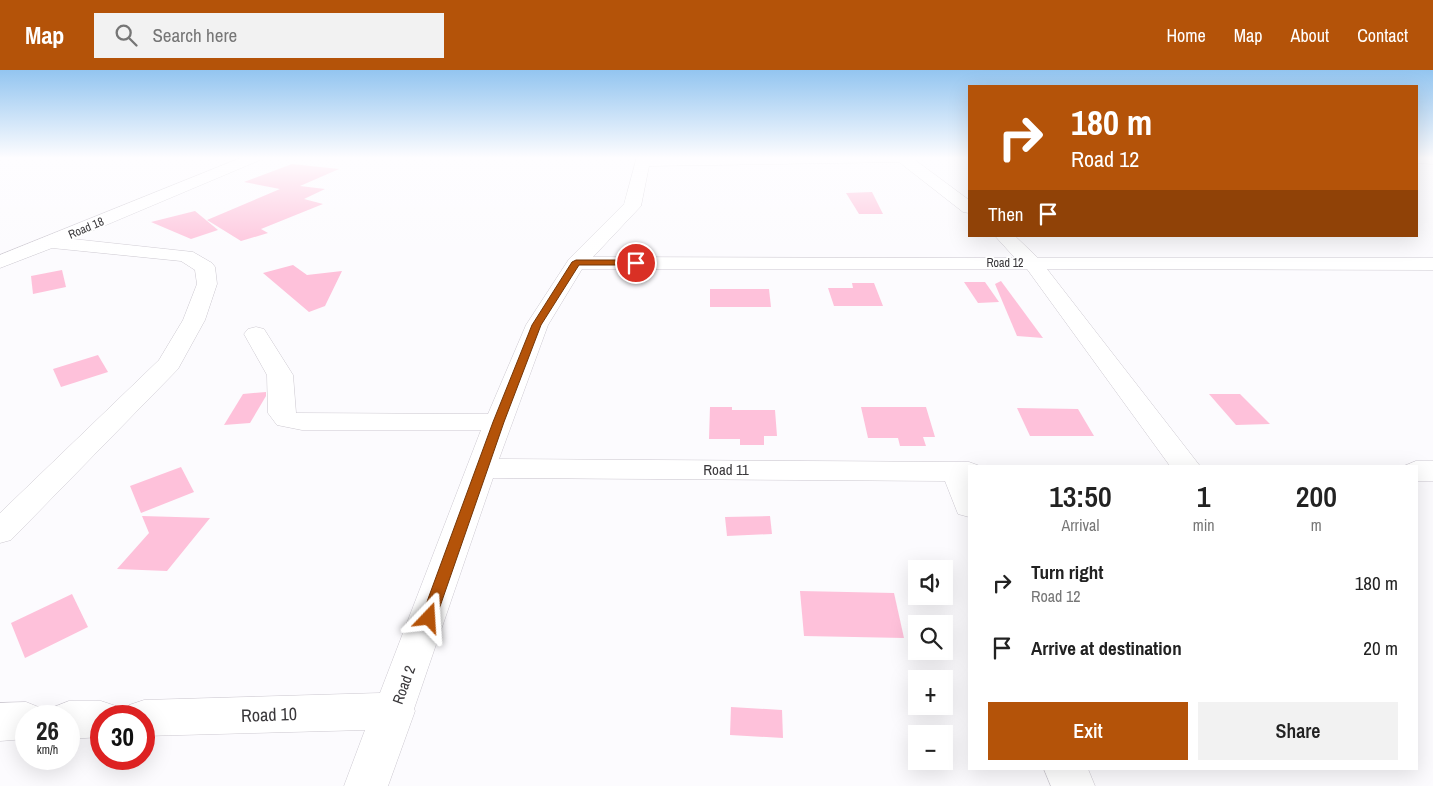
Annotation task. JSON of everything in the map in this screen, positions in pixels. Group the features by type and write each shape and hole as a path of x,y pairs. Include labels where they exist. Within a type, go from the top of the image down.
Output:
{"street":[{"name":"Road 18","path":"0,262 175,190"},
{"name":"Road 2","path":"366,786 395,711 498,422 537,325 576,262 632,206 636,190"},
{"path":"950,190 961,198"},
{"path":"1005,237 1032,263 1184,465"},
{"path":"0,532 169,364 194,320 207,284 205,267 186,256 52,242"},
{"name":"Road 12","path":"576,262 1433,264"},
{"path":"256,334 280,375 281,413 287,418 302,422 498,422"},
{"name":"Road 11","path":"483,468 962,472"},
{"path":"1418,471 1433,471"},
{"path":"962,472 968,501"},
{"name":"Road 10","path":"155,718 395,711"},
{"path":"0,722 15,722"},
{"path":"1066,770 1072,786"}],"building":[{"path":"277,190 322,190 304,199 323,204 261,229 268,233 241,241 207,220"},
{"path":"872,192 883,214 859,214 846,193"},
{"path":"195,211 218,230 191,239 151,222"},
{"path":"293,265 307,275 342,271 325,306 309,312 263,273"},
{"path":"62,270 66,287 33,294 31,276"},
{"path":"1001,281 1043,338 1017,336 995,284"},
{"path":"964,282 985,282 999,302 978,303"},
{"path":"852,283 874,283 883,306 834,306 828,288 853,288"},
{"path":"710,289 769,289 771,307 710,307"},
{"path":"98,355 108,372 61,387 53,369"},
{"path":"266,392 266,396 250,423 224,425 243,394"},
{"path":"1209,394 1240,394 1270,424 1236,425"},
{"path":"710,407 732,407 732,410 775,410 777,436 764,436 764,445 740,445 740,439 709,439"},
{"path":"861,407 926,407 935,437 923,437 926,446 900,446 898,438 868,438"},
{"path":"1017,408 1078,409 1094,436 1030,436"},
{"path":"181,467 194,492 141,513 130,486"},
{"path":"142,516 210,518 167,571 117,569 149,533"},
{"path":"770,516 772,534 727,536 725,517"},
{"path":"800,591 894,593 904,638 804,636"},
{"path":"72,594 88,627 25,658 11,623"},
{"path":"731,707 782,710 783,738 730,735"}],"route":[{"path":"429,618 498,422 537,325 576,262 636,263"}]}
